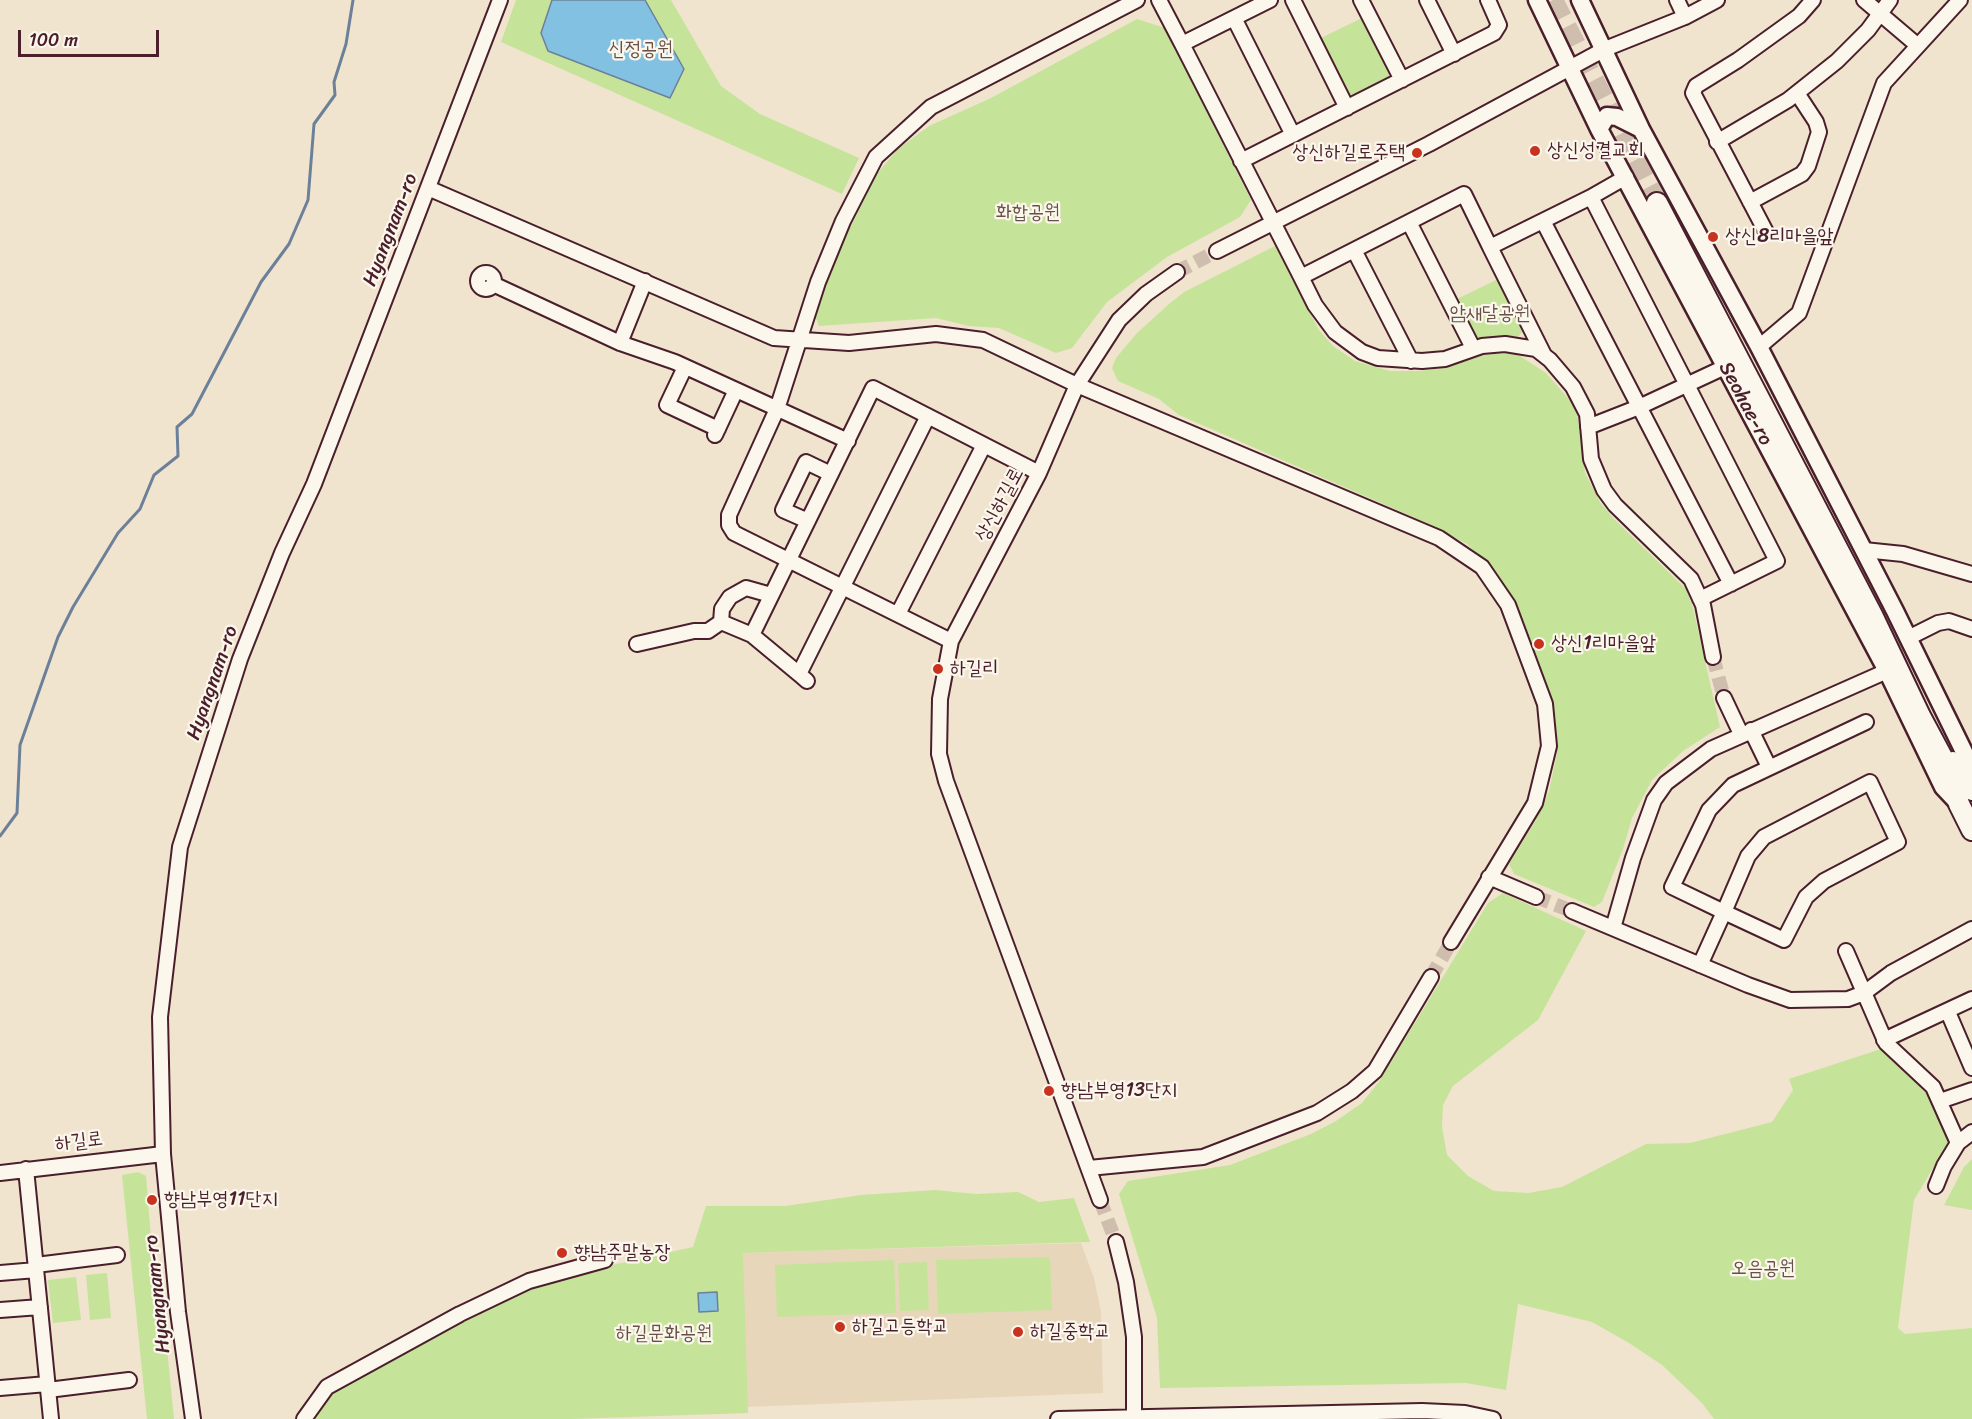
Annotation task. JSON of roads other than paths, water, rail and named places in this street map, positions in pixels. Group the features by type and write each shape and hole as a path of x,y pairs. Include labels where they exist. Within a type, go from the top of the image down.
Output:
{"highway":[{"name":"Seohae-ro","path":"1661,200 1873,617 1920,716 1966,797 1972,830"}],"main road":[{"name":"Seohae-ro","path":"1537,0 1599,129 1887,671 1943,787 1966,797"},
{"name":"Seohae-ro","path":"1580,0 1641,129 1759,347 1864,550 1968,760 1972,775"},
{"path":"1599,129 1607,116 1617,117 1641,129"}],"street":[{"name":"Hyangnam-ro","path":"193,1419 178,1312 163,1154 160,1017 180,847 240,659 282,553 314,484 500,0"},
{"path":"951,641 734,532 729,522 731,509 777,409 818,282 843,221 870,166 882,150 931,107 1137,0"},
{"path":"1159,0 1272,223 1324,318 1347,342 1378,358 1411,361 1445,358 1473,348 1505,344 1536,349 1561,373 1581,400 1587,414 1591,459 1604,490 1615,505 1691,579 1701,599 1713,657"},
{"path":"1182,44 1269,0"},
{"path":"1293,0 1347,108"},
{"path":"1361,0 1402,80"},
{"path":"1427,0 1454,54"},
{"path":"1241,161 1454,54 1498,29 1499,22 1488,0"},
{"path":"1677,0 1685,17"},
{"path":"1217,250 1429,144 1605,49 1685,17 1717,0"},
{"path":"1766,232 1693,93 1696,86 1738,60 1791,22 1813,0"},
{"path":"1864,0 1917,45"},
{"path":"1717,142 1797,93 1837,61 1890,0"},
{"path":"1759,347 1798,313 1884,83 1960,0"},
{"path":"1234,18 1293,135"},
{"path":"1750,202 1802,174 1808,166 1818,132 1816,122 1797,93"},
{"path":"1490,247 1626,177"},
{"path":"428,189 774,338 849,343 936,334 983,339 1077,385 1439,538 1482,567 1508,605 1545,704 1550,746 1535,803 1451,942"},
{"path":"1301,277 1464,194 1545,357"},
{"path":"1591,197 1777,561 1701,599"},
{"path":"1543,221 1731,584"},
{"path":"1409,222 1473,348"},
{"path":"1354,250 1411,361"},
{"name":"상신하길로","path":"1100,1200 946,781 939,754 938,730 951,641 1039,473 1077,385 1119,320 1146,294 1177,272"},
{"path":"620,343 645,281"},
{"path":"493,284 620,343 685,367 848,441"},
{"path":"685,367 667,405 717,432 736,390"},
{"path":"1588,427 1639,407 1725,367"},
{"path":"752,635 873,388 1039,473"},
{"path":"721,622 752,635 803,677 843,587 928,416"},
{"path":"898,614 984,445"},
{"path":"808,521 783,510 806,462 831,474"},
{"path":"1864,550 1903,554 1972,574"},
{"path":"721,622 722,609 730,597 746,588 771,595"},
{"path":"1908,638 1938,623 1949,621 1972,629"},
{"path":"637,644 694,631 708,631 721,622"},
{"path":"1613,928 1633,858 1654,800 1666,783 1711,749 1887,671"},
{"path":"1724,698 1769,767"},
{"path":"1700,965 1724,912 1748,856 1764,837 1870,782 1898,842 1824,881 1806,897 1784,940 1724,912 1672,887 1709,810 1733,785 1866,722"},
{"path":"1490,877 1536,897"},
{"path":"1572,911 1790,1000 1848,999 1864,993 1891,973 1972,929"},
{"path":"1846,951 1884,1040 1933,1088 1958,1143"},
{"path":"1089,1168 1203,1157 1317,1113 1352,1091 1375,1071 1431,977"},
{"path":"1884,1040 1972,999"},
{"path":"1948,1012 1972,1068"},
{"path":"1940,1101 1972,1090"},
{"path":"1936,1186 1944,1166 1958,1143 1972,1132"},
{"name":"하길로","path":"0,1173 163,1154"},
{"path":"26,1169 51,1419"},
{"path":"1116,1242 1126,1282 1134,1337 1134,1418"},
{"path":"0,1273 117,1255"},
{"path":"304,1419 327,1388 460,1314 529,1281 605,1260"},
{"path":"0,1310 40,1307"},
{"path":"0,1388 47,1387 129,1380"},
{"path":"1058,1419 1422,1411 1465,1413 1493,1419"}],"water":[{"path":"552,0 645,0 684,69 670,98 548,51 541,33"},
{"path":"717,1292 718,1311 699,1312 698,1293"}],"waterway":[{"path":"0,836 17,813 20,745 58,637 73,607 118,533 140,509 154,475 178,456 177,427 192,414 261,282 289,244 308,200 314,124 335,95 334,82 346,44 353,0"}],"tunnel":[{"path":"1553,0 1657,203"},
{"path":"1177,272 1217,251"},
{"path":"1713,657 1724,698"},
{"path":"1536,897 1572,911"},
{"path":"1431,977 1451,942"},
{"path":"1100,1200 1116,1242"}],"place":[{"name":"상신성결교회","path":"1535,151"},
{"name":"상신하길로주택","path":"1417,153"},
{"name":"상신8리마을앞","path":"1713,237"},
{"name":"상신1리마을앞","path":"1539,644"},
{"name":"하길리","path":"938,669"},
{"name":"향남부영13단지","path":"1049,1091"},
{"name":"향남부영11단지","path":"152,1200"},
{"name":"향남주말농장","path":"562,1253"},
{"name":"하길고등학교","path":"840,1327"},
{"name":"하길중학교","path":"1018,1332"}],"park label":[{"name":"신정공원","path":"641,50"},
{"name":"화합공원","path":"1028,213"},
{"name":"암새달공원","path":"1490,314"},
{"name":"오음공원","path":"1763,1269"},
{"name":"하길문화공원","path":"664,1334"}]}
